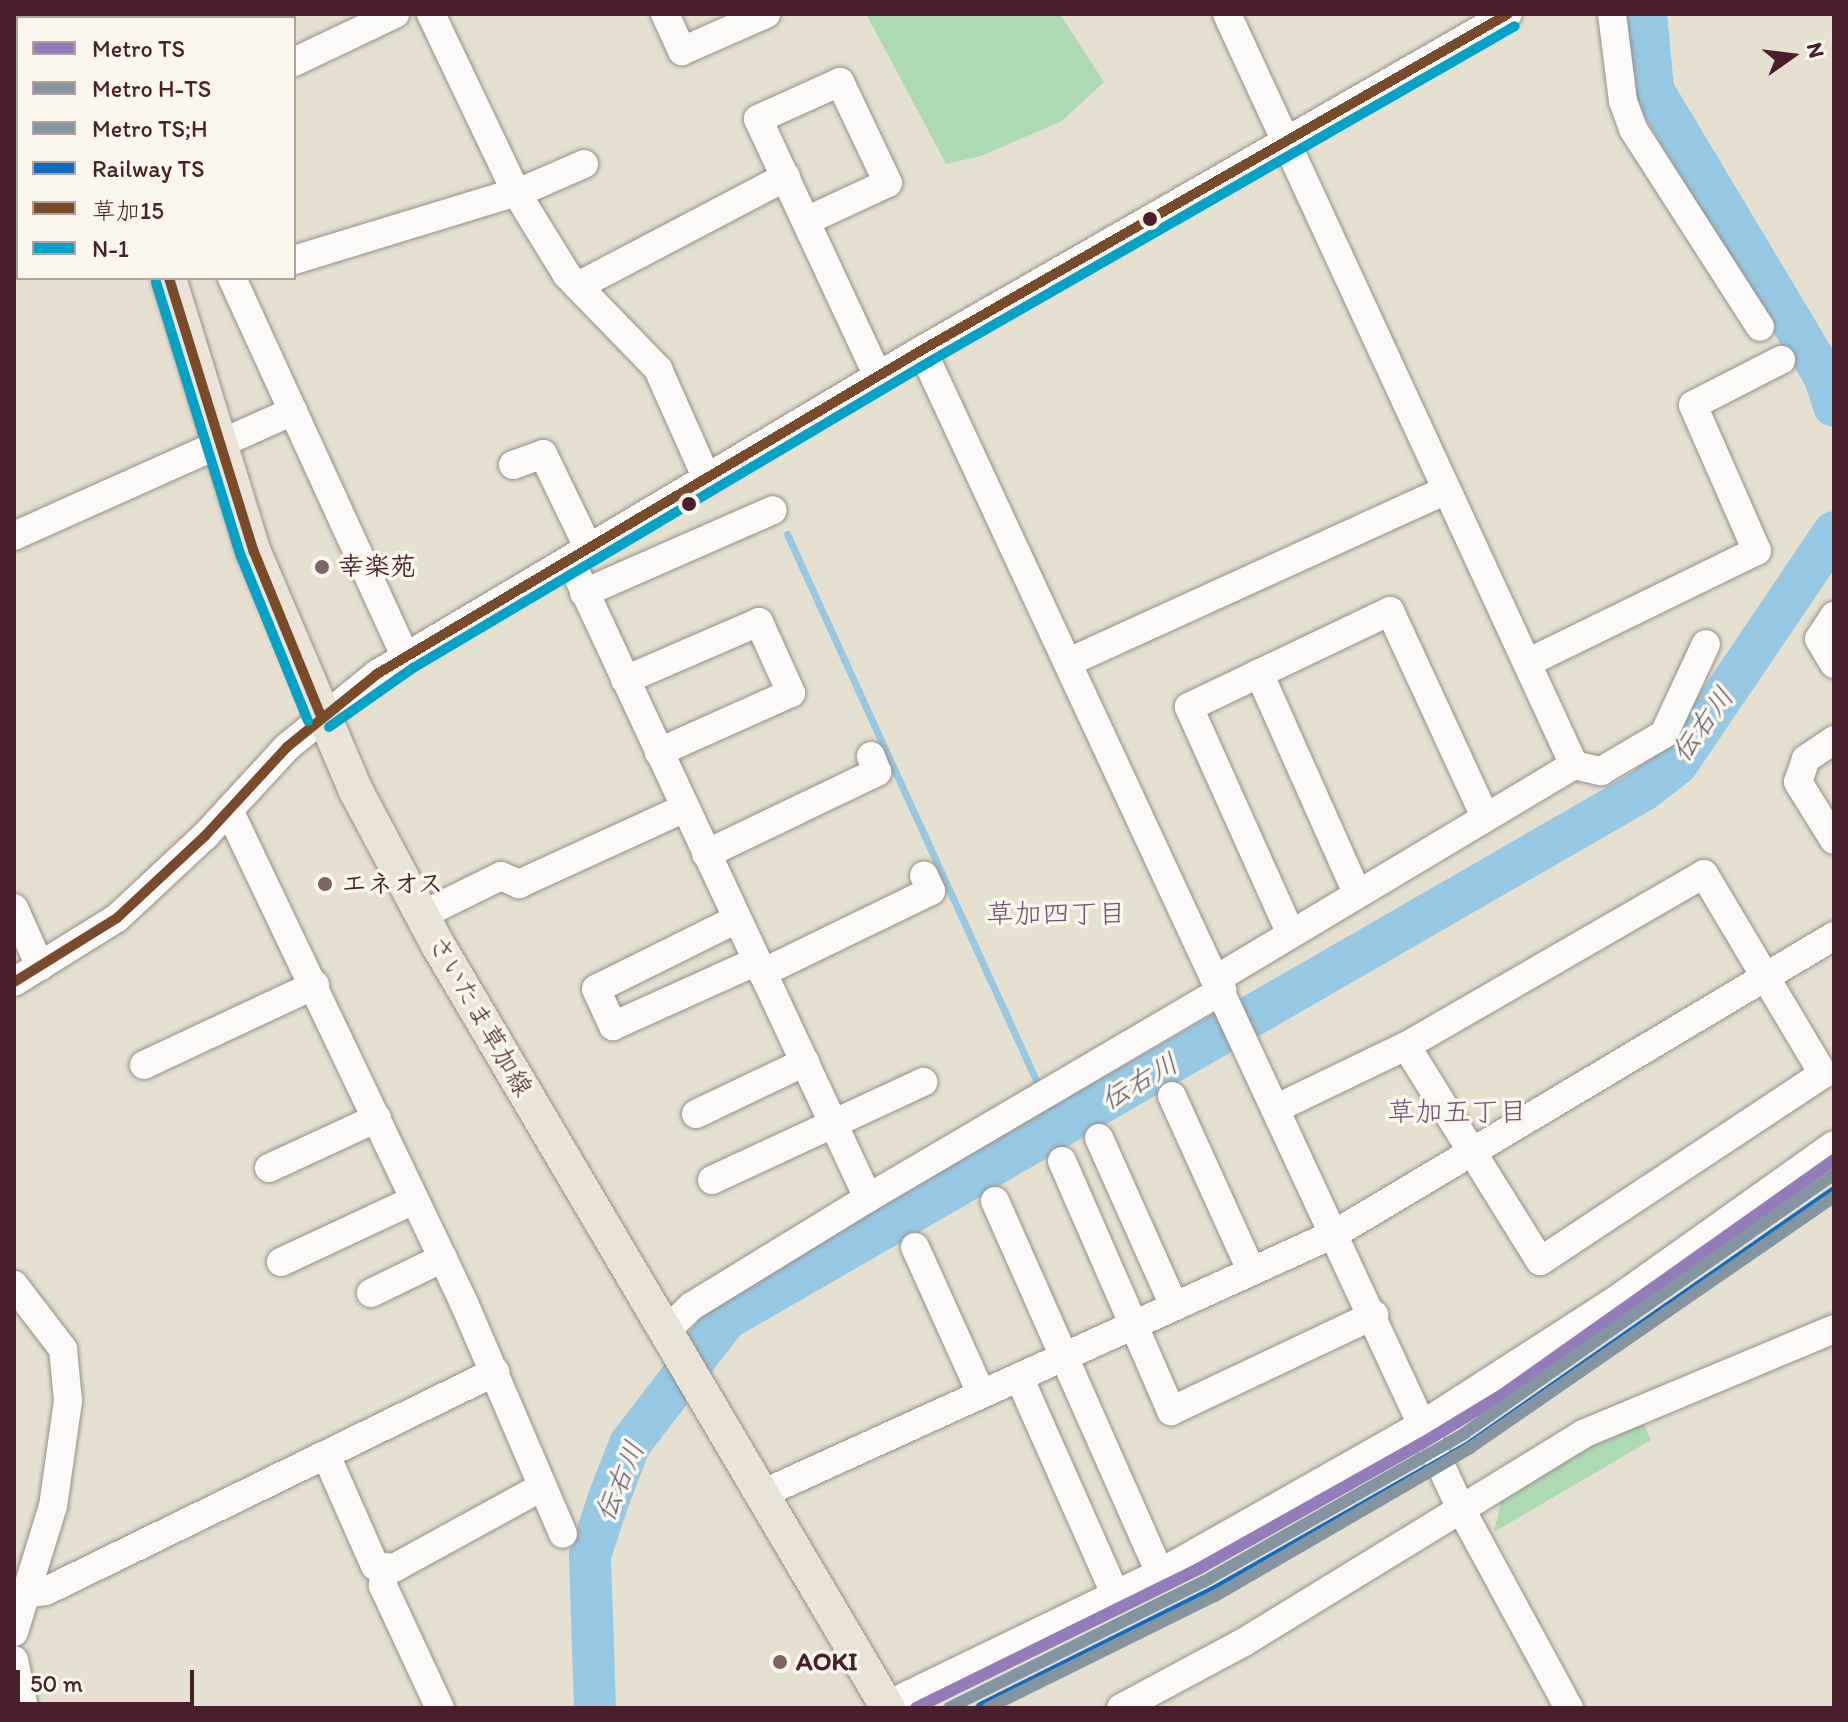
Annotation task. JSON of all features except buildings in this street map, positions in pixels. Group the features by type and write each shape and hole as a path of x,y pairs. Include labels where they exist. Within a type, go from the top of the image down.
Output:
{"main road":[{"name":"さいたま草加線","path":"170,280 217,443 254,552 321,716 422,915 885,1707"}],"street":[{"path":"296,61 395,14"},
{"path":"431,14 516,192 578,286 658,369 707,479"},
{"path":"665,14 682,51 766,14"},
{"path":"1227,14 1574,765"},
{"path":"14,982 117,918 321,716 405,656 922,350 1508,14"},
{"path":"1612,14 1623,101 1633,129 1760,327"},
{"path":"806,221 888,183 840,82 758,119 786,177 806,221 880,376"},
{"path":"296,259 516,192 584,164"},
{"path":"578,286 786,177"},
{"path":"234,280 405,656"},
{"path":"922,350 1223,988 1462,1511 1569,1708"},
{"path":"1527,663 1757,551 1693,405 1781,360"},
{"path":"14,536 293,411"},
{"path":"513,465 543,454 579,555 584,593 868,1198"},
{"path":"1069,662 1447,490"},
{"path":"584,593 773,510"},
{"path":"1290,932 1189,707 1390,611 1485,817"},
{"path":"1834,616 1819,639 1834,664"},
{"path":"625,680 759,622 791,693 659,752"},
{"path":"667,1330 692,1306 1223,988 1290,932 1574,765 1601,771 1664,734 1706,644"},
{"path":"1259,673 1357,893"},
{"path":"1834,740 1806,759 1798,782 1834,840"},
{"path":"706,854 877,772 871,756"},
{"path":"422,915 501,876 519,884 685,808"},
{"path":"229,810 443,1258 563,1534"},
{"path":"1277,1108 1406,1046 1704,874 1767,975 1823,1074 1540,1261 1406,1046"},
{"path":"737,919 596,989 613,1026 760,967 931,891 924,875"},
{"path":"14,908 40,966"},
{"path":"762,1494 1336,1233 1469,1150 1834,936"},
{"path":"144,1065 315,985"},
{"path":"696,1114 805,1062"},
{"path":"712,1180 923,1082"},
{"path":"1172,1096 1251,1270"},
{"path":"269,1168 377,1118"},
{"path":"1099,1138 1174,1306"},
{"path":"885,1707 1160,1573 1422,1425 1616,1300 1834,1145"},
{"path":"1062,1161 1171,1411 1374,1315"},
{"path":"281,1262 414,1200"},
{"path":"995,1201 1160,1573"},
{"path":"915,1247 981,1393"},
{"path":"371,1293 443,1258"},
{"path":"14,1285 63,1349 68,1401 60,1475 20,1596 14,1632"},
{"path":"1121,1708 1462,1511 1583,1434 1834,1329"},
{"path":"20,1596 326,1455 495,1372"},
{"path":"1019,1377 1116,1596"},
{"path":"326,1455 375,1566 394,1568 542,1487"},
{"path":"384,1567 383,1586 440,1708"},
{"path":"14,1660 24,1708"}],"green space":[{"path":"866,14 1060,14 1104,82 1062,121 981,156 946,164"},
{"path":"1643,1422 1651,1440 1494,1532 1502,1497 1559,1461"}],"waterway":[{"name":"伝右川","path":"1646,14 1653,90 1825,377 1834,406"},
{"name":"伝右川","path":"595,1708 590,1555 609,1498 630,1444 726,1319 1642,791 1677,764 1834,532"},
{"path":"787,534 1040,1089"},
{"path":"1045,1100 1059,1129"}],"metro line":[{"name":"TS","path":"916,1708 1198,1569 1421,1444 1502,1395 1834,1160"},
{"name":"H-TS","path":"949,1708 1205,1581 1465,1433 1834,1175"},
{"name":"TS;H","path":"988,1708 1215,1596 1470,1448 1834,1197"}],"rail line":[{"name":"TS","path":"981,1708 1212,1593 1472,1445 1834,1192"}],"transit line":[{"name":"草加15","path":"14,982 117,918 205,836 287,747 377,674 922,350 1508,14"},
{"name":"N-1","path":"329,727 413,668 929,362 1515,26"},
{"name":"草加15","path":"170,280 254,552 321,716"},
{"name":"N-1","path":"156,282 241,556 308,721"}],"place":[{"name":"幸楽苑","path":"322,567"},
{"name":"エネオス","path":"325,884"},
{"name":"AOKI","path":"780,1662"}],"district":[{"name":"草加四丁目","path":"1056,913"},
{"name":"草加五丁目","path":"1457,1111"}]}
